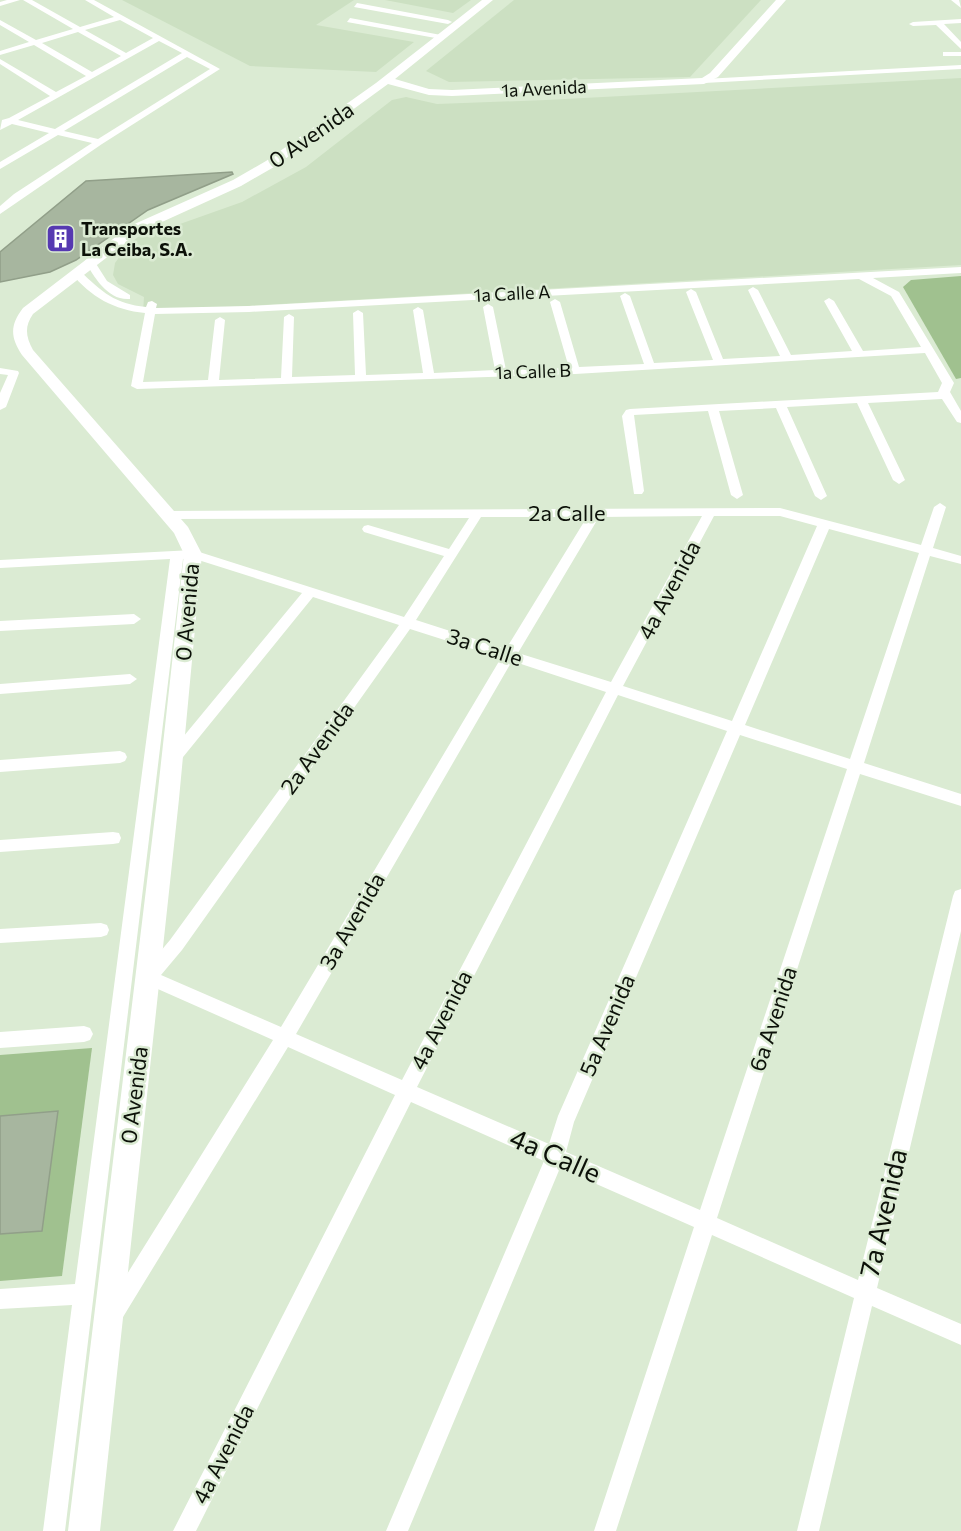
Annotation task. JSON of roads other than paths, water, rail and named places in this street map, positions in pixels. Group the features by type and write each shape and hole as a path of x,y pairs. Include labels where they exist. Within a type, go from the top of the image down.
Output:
{"street":[{"path":"0,4 16,0"},
{"path":"27,0 126,56"},
{"path":"0,211 17,196 217,68 89,0"},
{"name":"0 Avenida","path":"84,1531 105,1328 174,758 185,554 182,531 27,352 18,335 19,321 28,311 90,261 153,219 237,183 270,164 386,80 451,24 488,0"},
{"path":"704,81 714,75 780,0"},
{"path":"955,0 961,6"},
{"path":"357,5 451,24"},
{"path":"368,7 350,20 436,36"},
{"path":"0,53 122,17"},
{"path":"913,24 961,21"},
{"path":"0,22 91,75"},
{"path":"938,22 961,47"},
{"path":"0,120 55,95 159,38"},
{"path":"0,166 188,53"},
{"path":"946,54 961,54"},
{"path":"0,61 55,95"},
{"name":"1a Avenida","path":"386,80 429,92 452,93 961,66"},
{"path":"12,116 99,142"},
{"path":"0,127 12,116"},
{"name":"1a Calle A","path":"90,261 111,290 151,307"},
{"name":"1a Calle A","path":"250,305 961,263"},
{"name":"1a Calle A","path":"76,273 110,301 121,306 151,307 250,305 961,270"},
{"path":"900,288 914,273"},
{"path":"862,276 900,288 929,350 948,382"},
{"path":"753,290 787,358"},
{"path":"691,292 719,362"},
{"path":"625,296 650,366"},
{"path":"829,301 859,354"},
{"path":"555,302 575,371"},
{"name":"1a Calle B","path":"151,307 137,386 575,371 929,350"},
{"path":"488,307 501,373"},
{"path":"418,310 429,376"},
{"path":"358,313 361,378"},
{"path":"286,381 289,316"},
{"path":"213,384 220,320"},
{"path":"0,407 14,373 3,370"},
{"path":"948,382 961,382"},
{"path":"948,382 944,387 946,395 961,420"},
{"path":"638,490 628,416 630,412 946,395"},
{"path":"861,400 899,480"},
{"path":"780,404 821,496"},
{"path":"713,408 737,495"},
{"name":"6a Avenida","path":"605,1531 940,507"},
{"name":"3a Avenida","path":"105,1328 285,1037 509,655 596,512"},
{"name":"2a Calle","path":"168,515 780,512 961,560"},
{"name":"2a Avenida","path":"148,977 176,945 408,622 478,513"},
{"name":"4a Avenida","path":"184,1531 406,1092 419,1062 709,514"},
{"name":"5a Avenida","path":"397,1531 555,1157 565,1122 727,746 738,728 825,523"},
{"path":"368,529 452,554"},
{"name":"0 Avenida","path":"54,1531 185,554"},
{"name":"3a Calle","path":"0,564 185,554 311,591 961,800"},
{"path":"174,758 311,591"},
{"path":"0,626 134,619"},
{"path":"0,689 130,680"},
{"path":"0,766 120,757"},
{"path":"0,846 113,838"},
{"name":"7a Avenida","path":"807,1531 961,896"},
{"path":"0,936 101,930"},
{"name":"4a Calle","path":"148,977 961,1335"},
{"path":"0,1040 84,1034"},
{"path":"0,1299 84,1294"}],"place":[{"name":"Transportes La Ceiba, S.A.","path":"60,239"}]}
